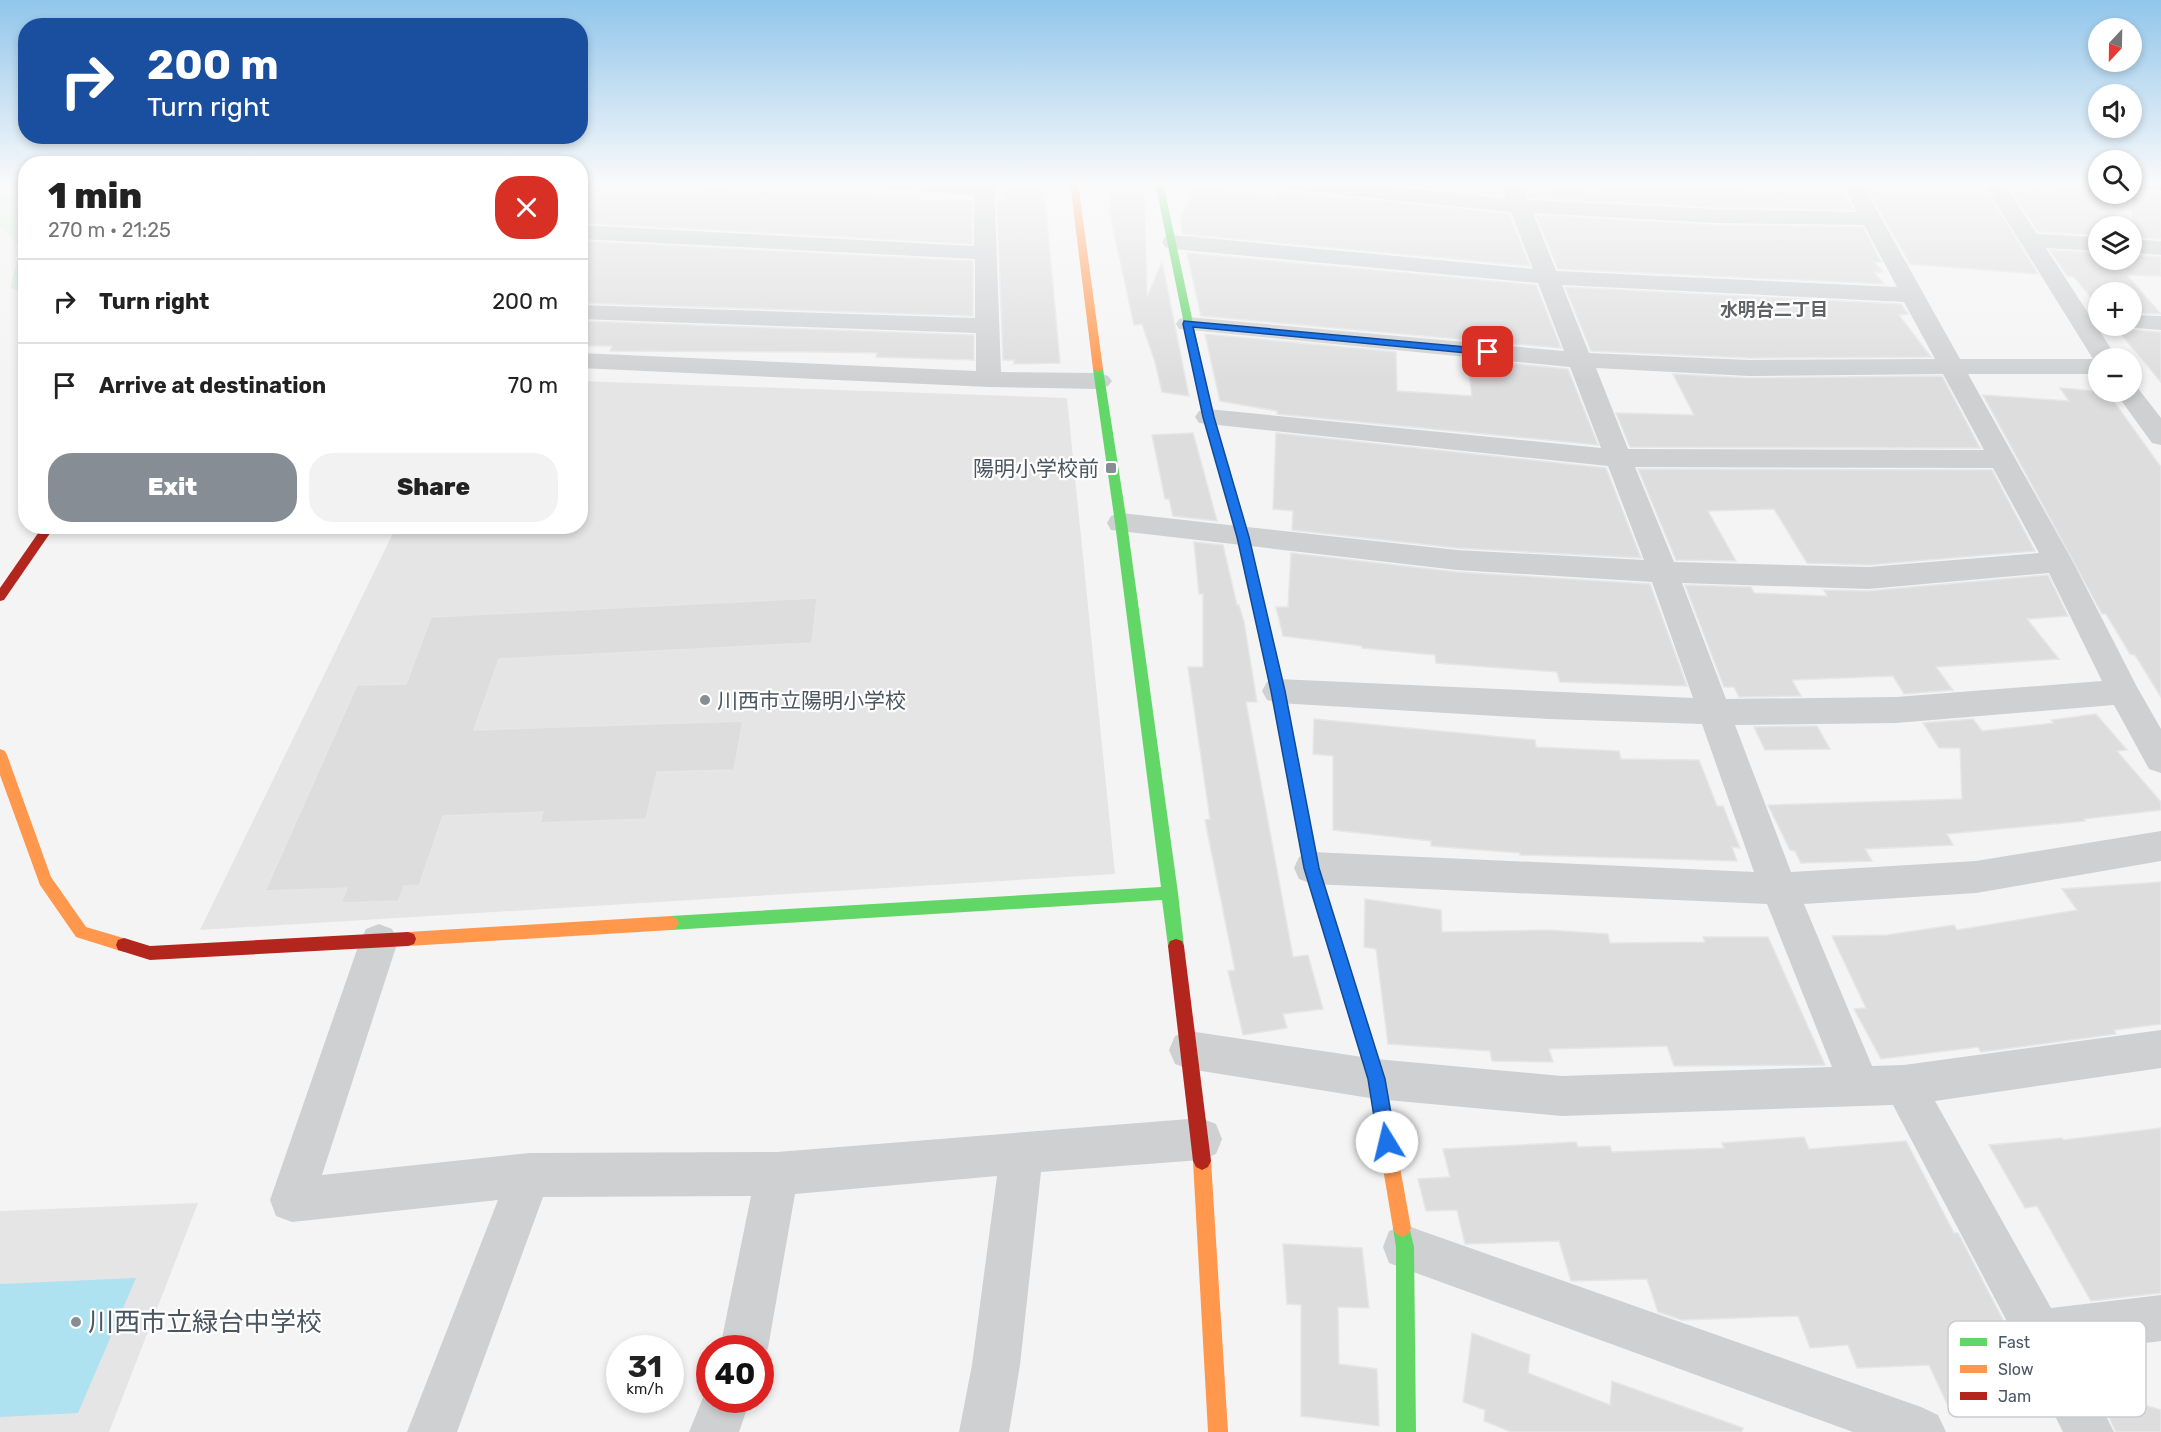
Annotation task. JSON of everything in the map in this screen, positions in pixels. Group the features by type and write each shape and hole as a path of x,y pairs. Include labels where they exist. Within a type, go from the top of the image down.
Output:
{"street":[{"path":"905,249 986,253"},
{"path":"986,249 989,379"},
{"path":"1082,249 1201,1139 1218,1432"},
{"path":"1174,249 1208,417 1243,537 1278,691 1312,868 1376,1079 1405,1246 1406,1432"},
{"path":"1237,249 1547,277 1911,295"},
{"path":"1536,249 1663,572 1779,889 1860,1086"},
{"path":"1887,249 2058,562 2123,692 2161,759"},
{"path":"2036,249 2088,316"},
{"path":"588,312 988,326"},
{"path":"2142,322 2161,323"},
{"path":"1188,324 1580,360 1749,368 2088,366"},
{"path":"588,360 989,379 1099,381"},
{"path":"2138,402 2153,416 2161,437"},
{"path":"1208,417 1617,458 2002,459"},
{"path":"1120,523 1457,560 1663,572 1868,578 2058,562"},
{"path":"0,597 44,534"},
{"path":"1278,691 1549,706 1714,712 1896,710 2123,692"},
{"path":"0,755 45,880 81,932 150,953 1170,893"},
{"path":"1312,868 1779,889 1977,877 2161,846"},
{"path":"379,941 292,1200 529,1175 777,1174 1201,1139"},
{"path":"1189,1050 1376,1079 1562,1096 1904,1085 2161,1049"},
{"path":"1904,1085 2032,1321"},
{"path":"984,1432 996,1365 1022,1152"},
{"path":"746,1335 777,1174"},
{"path":"432,1432 529,1175"},
{"path":"1405,1246 1921,1432"},
{"path":"2137,1321 2161,1318"},
{"path":"714,1432 721,1413"},
{"path":"2081,1417 2089,1432"}],"shaded area":[{"name":"川西市立陽明小学校","path":"588,381 1067,398 1115,874 200,930 393,534 588,534"},
{"name":"川西市立緑台中学校","path":"198,1203 109,1432 0,1432 0,1211"}],"green space":[{"path":"18,258 18,290 10,288"}],"water":[{"path":"136,1278 78,1413 0,1417 0,1284"}],"building":[{"path":"588,249 734,249 973,261 973,316 588,303"},
{"path":"999,249 1050,249 1060,363 1014,364 1014,360 1003,360"},
{"path":"1118,249 1146,249 1147,297 1162,262 1189,396 1162,392 1142,324 1134,325"},
{"path":"1344,249 1523,249 1530,266"},
{"path":"1550,249 1874,249 1881,262 1874,262 1883,272 1874,272 1884,284 1558,269"},
{"path":"1901,249 2022,249 2038,274 1910,264"},
{"path":"2050,250 2088,252 2088,270 2142,270 2142,256 2161,257 2161,276 2127,275 2133,282 2088,282 2088,294 2074,277 2067,276"},
{"path":"1187,253 1536,285 1561,348 1201,316"},
{"path":"1565,287 1901,304 1908,314 1899,315 1931,357 1749,358 1591,351"},
{"path":"2142,292 2161,314 2142,313"},
{"path":"588,321 974,335 974,360 876,357 877,353 610,351 612,346 588,346"},
{"path":"2142,330 2161,332 2161,382 2142,359 2142,348 2132,348 2122,336 2142,336"},
{"path":"1205,334 1396,352 1397,391 1472,396 1467,359 1568,369 1598,445 1277,414 1277,411 1220,401"},
{"path":"1673,374 1749,378 1942,376 1980,448 1630,447 1616,413 1694,415"},
{"path":"2060,388 2088,390 2088,402 2114,402 2161,467 2161,697 2135,655 2130,654 2106,614 2102,614 1983,395 2069,401"},
{"path":"1193,433 1217,521 1173,516 1169,499 1165,499 1152,435"},
{"path":"1276,433 1606,468 1641,558 1457,548 1292,530 1293,511 1273,509"},
{"path":"1638,469 1992,470 2035,551 1868,565 1807,563 1774,509 1708,511 1736,561 1676,560"},
{"path":"1194,542 1223,545 1237,605 1239,605 1244,622 1257,702 1246,702 1293,957 1308,955 1323,1009 1283,1014 1287,1028 1243,1035 1228,971 1235,970 1205,820 1210,819 1188,667 1203,667 1203,594 1199,594"},
{"path":"1291,553 1457,572 1650,584 1687,686 1560,682 1557,672 1436,663 1435,655 1362,648 1362,646 1283,636 1276,607 1288,607"},
{"path":"2048,575 2068,616 2027,619 2059,659 1936,667 1953,690 1904,694 1893,676 1792,680 1801,696 1739,697 1734,687 1724,687 1685,585 1751,587 1754,593 1827,596 1824,590 1868,591"},
{"path":"817,598 812,643 499,659 474,730 743,721 734,770 657,772 646,819 540,823 543,812 443,816 419,886 404,886 399,901 341,903 347,888 265,891 357,685 406,684 431,617"},
{"path":"2096,714 2127,750 2117,751 2161,802 2161,810 2084,819 2085,821 1947,834 1953,845 1865,849 1872,861 1801,863 1795,851 1790,850 1768,805 1962,799 1960,748 1939,748 1923,723 1973,719 1982,731 2054,723 2051,720"},
{"path":"1314,719 1535,740 1536,747 1619,751 1621,759 1699,760 1717,806 1723,806 1740,848 1732,847 1737,861 1520,855 1520,853 1431,846 1431,841 1333,830 1333,756 1313,754"},
{"path":"1817,726 1830,749 1765,750 1754,727"},
{"path":"2161,882 2161,1024 2114,1030 2116,1034 1981,1052 1978,1047 1881,1059 1854,1009 1866,1008 1832,936 1887,935 1954,925 1957,930 2077,910 2062,889"},
{"path":"1365,899 1441,910 1442,932 1548,930 1608,934 1610,943 1705,942 1703,937 1768,937 1825,1065 1674,1066 1667,1046 1549,1049 1553,1062 1492,1061 1490,1051 1388,1044 1376,949 1364,947"},
{"path":"2161,1128 2161,1293 2091,1301 2037,1206 2025,1208 1989,1145 2062,1138 2063,1140"},
{"path":"1804,1137 1809,1149 1906,1141 1954,1233 1958,1233 2004,1321 1948,1321 1948,1406 1929,1365 1857,1368 1848,1345 1810,1348 1798,1316 1682,1320 1658,1312 1647,1279 1571,1281 1559,1241 1465,1244 1457,1210 1426,1211 1418,1179 1450,1177 1443,1149 1576,1142 1578,1147 1610,1146 1612,1152 1724,1148 1722,1143"},
{"path":"1283,1244 1362,1248 1369,1308 1338,1307 1339,1364 1377,1369 1379,1426 1301,1416 1301,1305 1287,1304"},
{"path":"1472,1333 1530,1355 1528,1373 1610,1405 1612,1381 1743,1428 1742,1432 1511,1432 1484,1421 1485,1410 1463,1402"},
{"path":"2146,1405 2161,1410 2161,1432 2116,1432 2109,1417 2146,1417"}],"traffic: fast":[{"path":"1173,249 1208,417 1243,537 1278,691 1312,868 1346,981"},
{"path":"1098,369 1121,523 1176,946"},
{"path":"671,923 1170,893"},
{"path":"1402,1228 1405,1247 1406,1432"}],"traffic: slow":[{"path":"1083,249 1098,369"},
{"path":"0,755 45,880 81,932 124,945"},
{"path":"408,939 671,923"},
{"path":"1346,981 1376,1079 1402,1228"},
{"path":"1202,1161 1218,1432"}],"traffic: jam":[{"path":"0,597 43,534"},
{"path":"124,945 150,953 408,939"},
{"path":"1176,946 1202,1161"}],"place":[{"name":"陽明小学校前","path":"1111,468"},
{"name":"川西市立陽明小学校","path":"705,700"},
{"name":"川西市立緑台中学校","path":"76,1322"}],"district":[{"name":"水明台二丁目","path":"1774,310"}],"route":[{"path":"1387,1142 1376,1079 1312,868 1278,691 1243,537 1208,417 1188,324 1488,352"}]}
